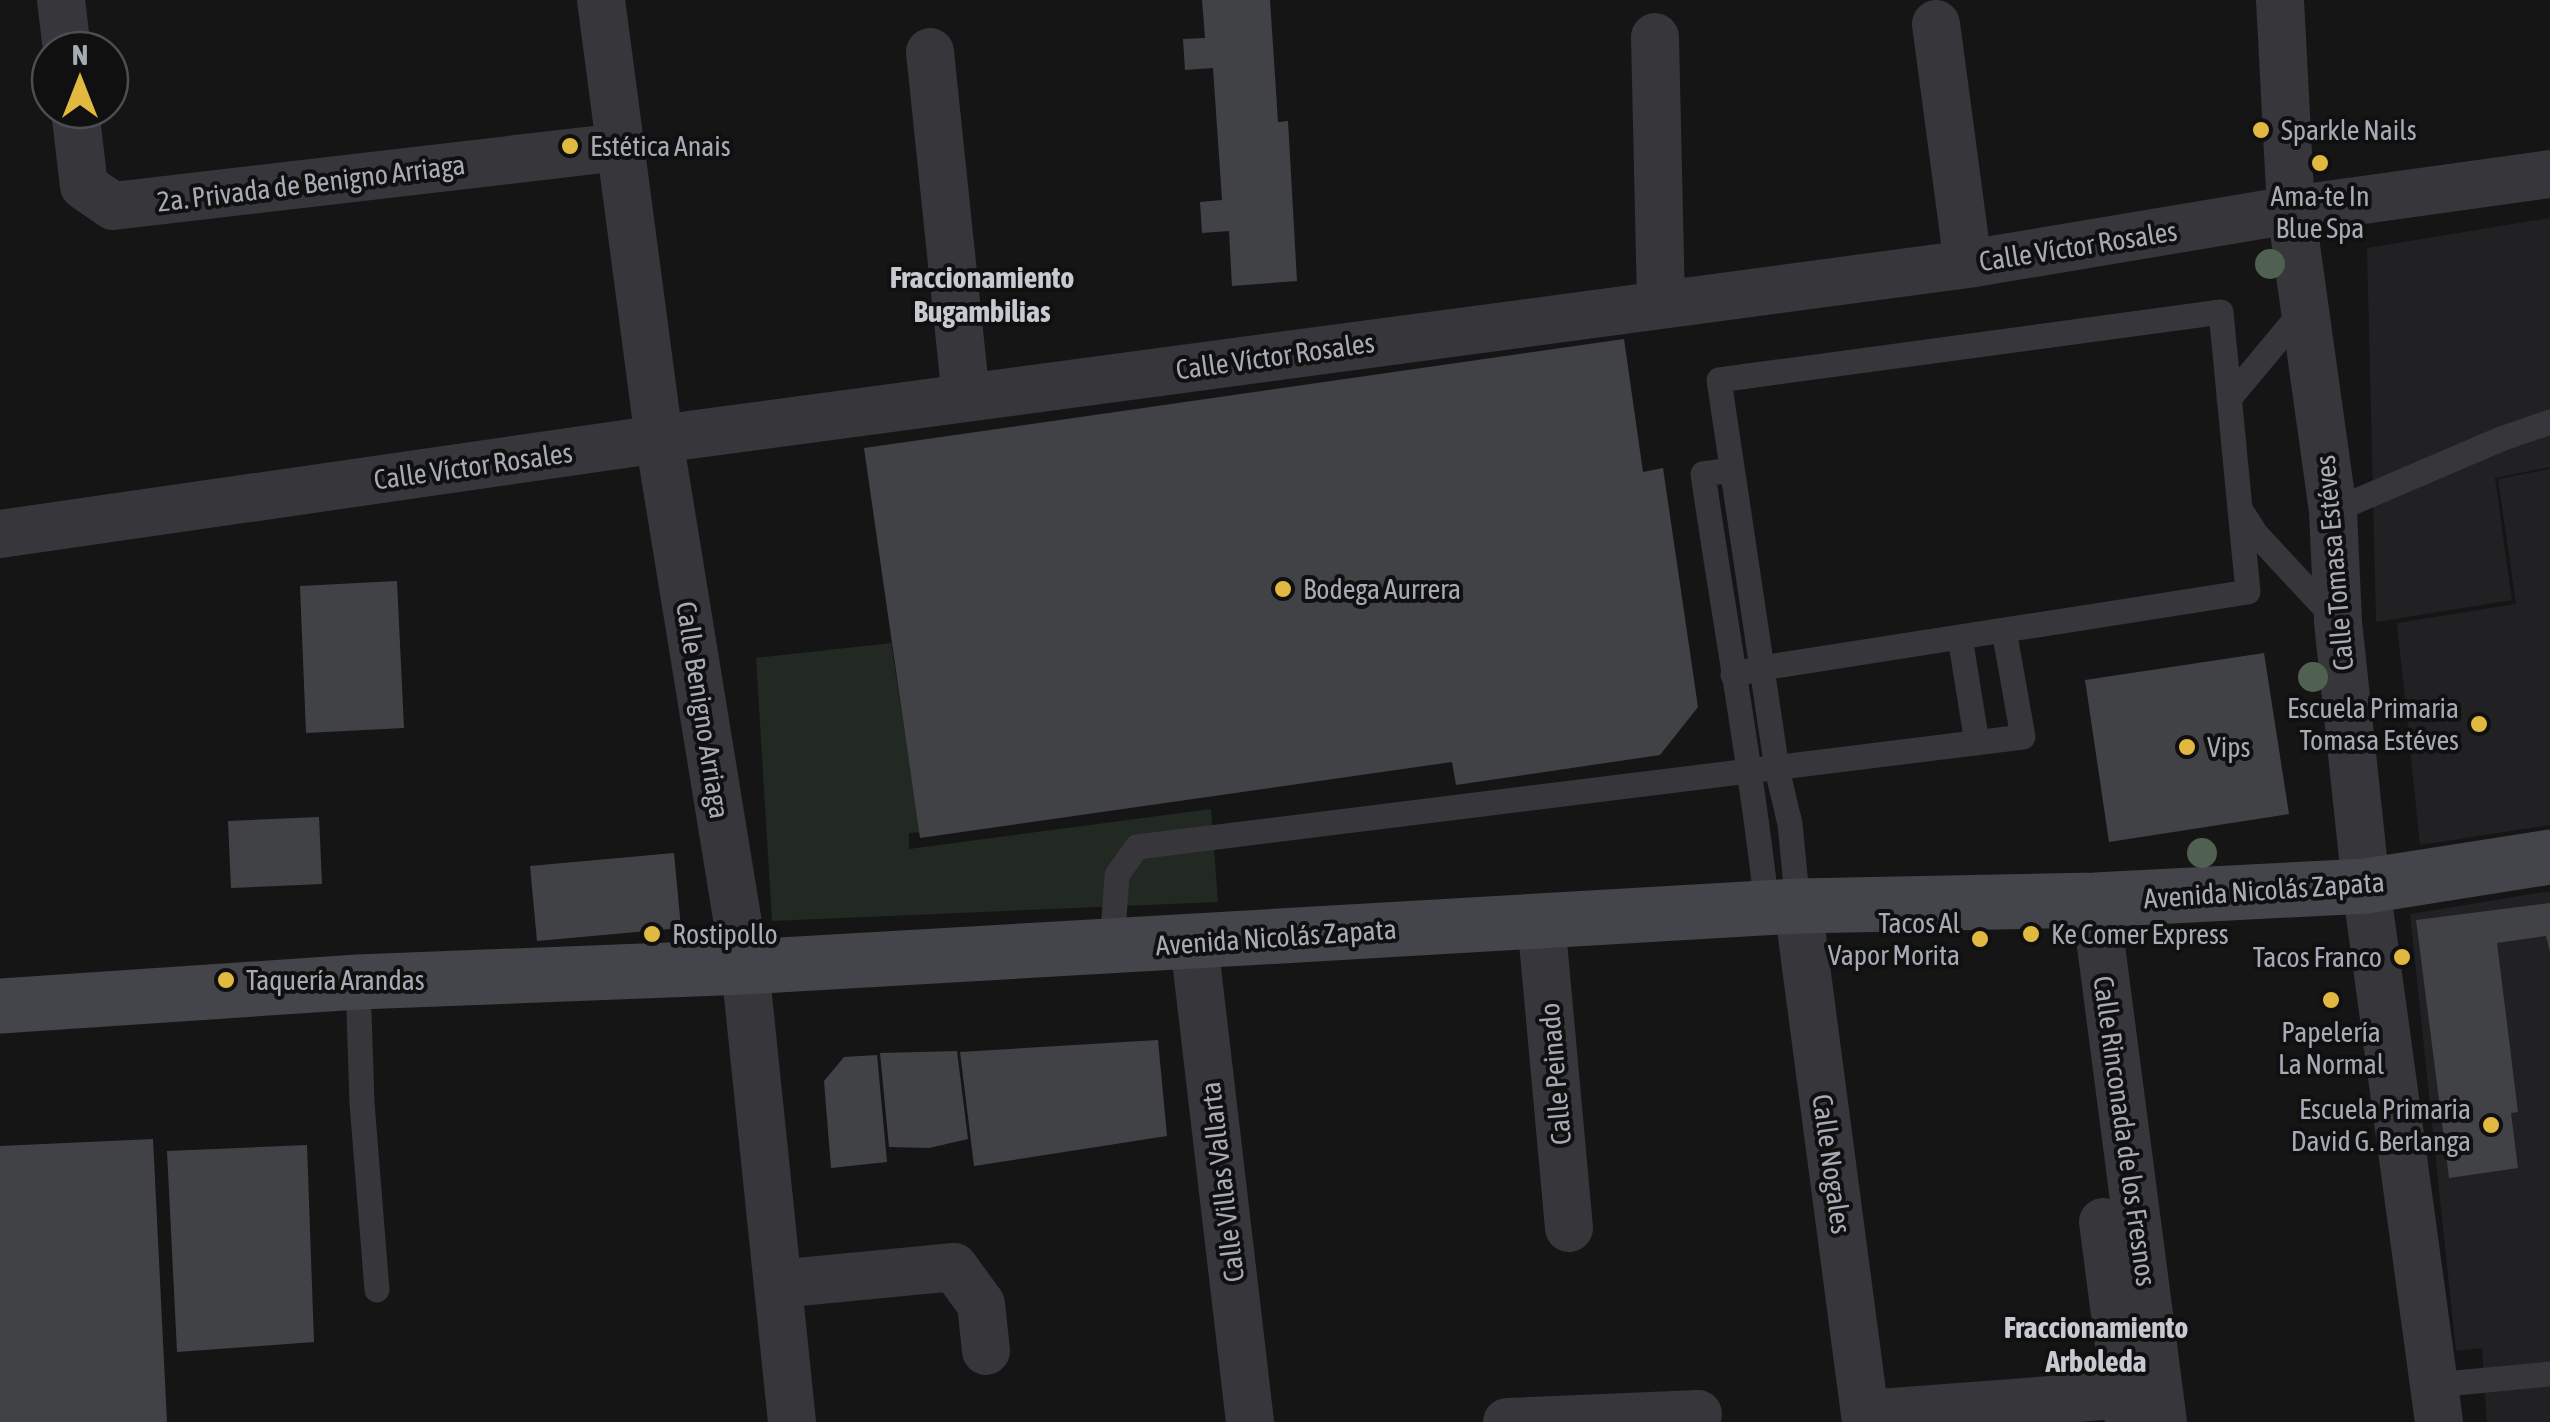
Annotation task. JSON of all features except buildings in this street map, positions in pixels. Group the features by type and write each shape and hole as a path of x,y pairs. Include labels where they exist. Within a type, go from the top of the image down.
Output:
{"street":[{"path":"62,0 66,30"},
{"name":"Calle Benigno Arriaga","path":"601,0 659,439 745,967 792,1422"},
{"name":"Calle Tomasa Estéves","path":"2280,0 2292,210 2333,511 2338,622 2366,886 2437,1404"},
{"path":"1936,24 1968,264"},
{"path":"1656,36 1661,303"},
{"path":"930,52 966,398"},
{"name":"2a. Privada de Benigno Arriaga","path":"77,130 84,186 113,206 620,147"},
{"name":"Calle Víctor Rosales","path":"0,534 659,439 1968,264 2292,210 2550,174"},
{"name":"Avenida Nicolás Zapata","path":"0,1006 358,982 745,967 1783,907 2079,901 2366,886 2550,857"},
{"name":"Calle Rinconada de los Fresnos","path":"2079,901 2144,1407"},
{"name":"Calle Nogales","path":"1783,907 1866,1418"},
{"name":"Calle Peinado","path":"1541,920 1569,1228"},
{"name":"Calle Villas Vallarta","path":"1194,942 1250,1422"},
{"path":"778,1284 954,1267 981,1304 986,1351"},
{"path":"1866,1418 2144,1407"},
{"path":"1507,1422 1698,1414"}],"lane":[{"path":"2229,399 2307,305"},
{"path":"1733,675 1762,668 2248,592 2221,312 1719,380 1750,583 1762,668 1777,769 1790,824 1783,907"},
{"path":"2333,511 2500,439 2550,422"},
{"path":"1732,470 1704,474 1747,773 1758,826 1783,907"},
{"path":"2240,508 2256,534 2338,622"},
{"path":"1720,589 1750,583"},
{"path":"1112,947 1117,874 1137,847 2023,737 2004,630"},
{"path":"1960,638 1977,743"},
{"path":"358,982 376,1290"},
{"path":"2437,1404 2550,1374"}],"shaded area":[{"path":"2550,218 2550,467 2495,478 2512,600 2376,622 2367,248"},
{"name":"Escuela Primaria Tomasa Estéves","path":"2550,469 2550,825 2420,845 2397,623 2516,604 2498,479"},
{"path":"891,643 920,832 909,833 909,849 1211,809 1218,902 772,921 756,658"},
{"name":"Escuela Primaria David G. Berlanga","path":"2550,891 2550,1422 2487,1422 2482,1348 2456,1351 2410,914"}],"place":[{"name":"Sparkle Nails","path":"2261,130"},
{"name":"Estética Anais","path":"570,146"},
{"name":"Ama-te In Blue Spa","path":"2320,163"},
{"name":"Bodega Aurrera","path":"1283,589"},
{"name":"Escuela Primaria Tomasa Estéves","path":"2479,724"},
{"name":"Vips","path":"2187,747"},
{"name":"Rostipollo","path":"652,934"},
{"name":"Ke Comer Express","path":"2031,934"},
{"name":"Tacos Al Vapor Morita","path":"1980,939"},
{"name":"Tacos Franco","path":"2402,957"},
{"name":"Taquería Arandas","path":"226,980"},
{"name":"Papelería La Normal","path":"2331,1000"},
{"name":"Escuela Primaria David G. Berlanga","path":"2491,1125"}],"district":[{"name":"Fraccionamiento Bugambilias","path":"982,294"},
{"name":"Fraccionamiento Arboleda","path":"2096,1344"}]}
